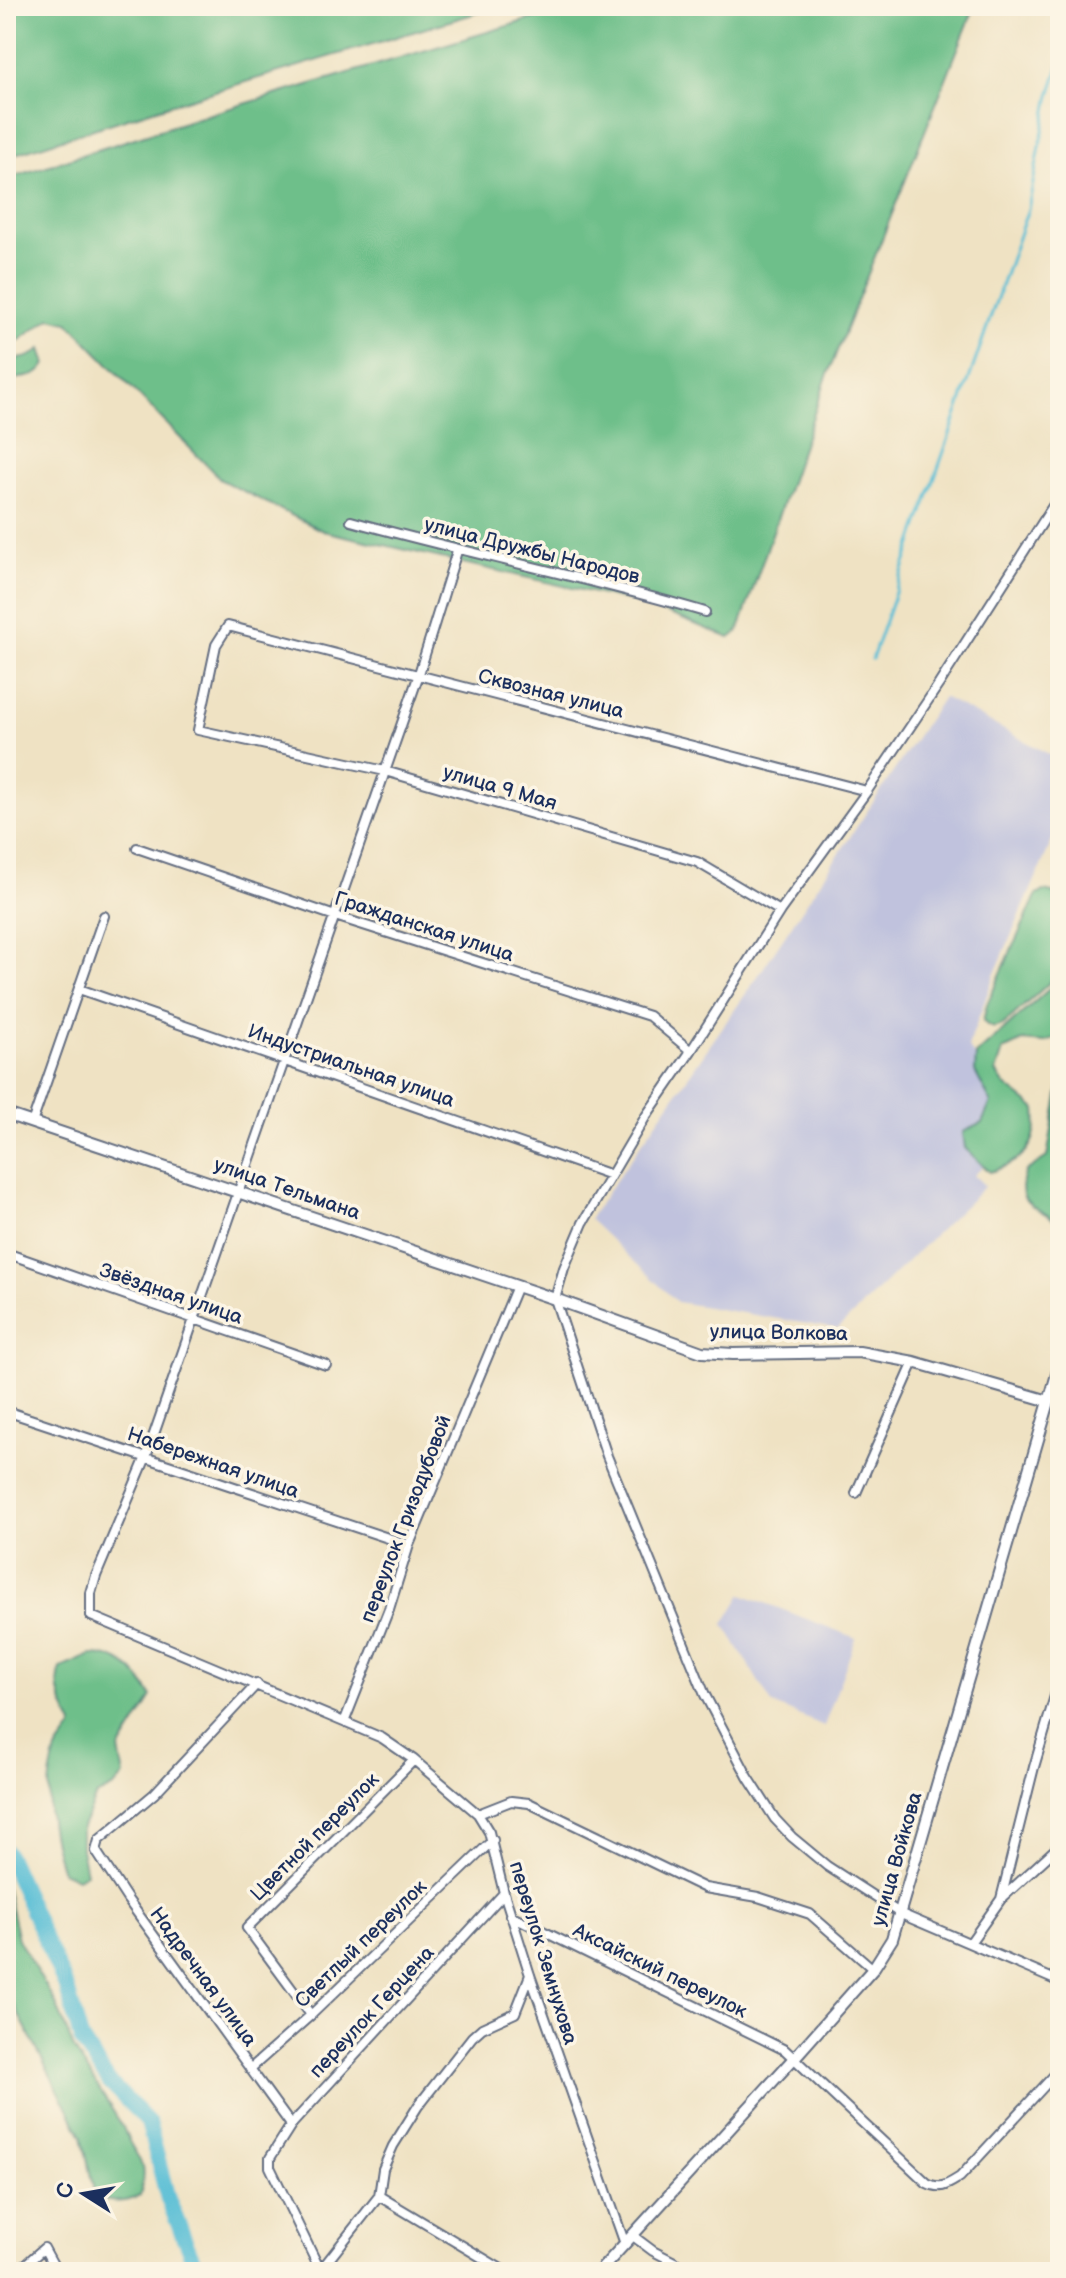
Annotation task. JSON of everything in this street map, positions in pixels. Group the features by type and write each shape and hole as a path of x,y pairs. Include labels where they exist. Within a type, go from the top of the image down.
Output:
{"street":[{"path":"1060,495 867,791 780,911 646,1116 583,1223 555,1299 607,1456 705,1695 748,1777 775,1819 827,1866 901,1914 1060,1982"},
{"name":"улица Дружбы Народов","path":"351,521 457,551 650,596 705,612"},
{"path":"146,1457 418,677 457,551"},
{"name":"Сквозная улица","path":"198,730 216,645 228,626 867,791"},
{"name":"улица 9 Мая","path":"198,730 385,771 697,862 780,911"},
{"name":"Гражданская улица","path":"137,848 335,916 649,1016 691,1051"},
{"path":"32,1123 104,916"},
{"name":"Индустриальная улица","path":"79,989 611,1175"},
{"name":"улица Тельмана","path":"6,1114 555,1299"},
{"name":"Звёздная улица","path":"6,1253 326,1365"},
{"name":"переулок Гризодубовой","path":"345,1720 389,1609 409,1545 517,1286"},
{"name":"улица Волкова","path":"555,1299 702,1352 859,1352 914,1362 1049,1401"},
{"path":"856,1493 914,1362"},
{"name":"улица Войкова","path":"599,2272 795,2057 887,1949 901,1914 1060,1364"},
{"name":"Набережная улица","path":"6,1411 409,1545"},
{"name":"переулок Земнухова","path":"146,1457 96,1576 91,1593 91,1616 382,1738 414,1760 478,1814 493,1840 510,1915 530,1975 629,2240"},
{"path":"1001,1899 1060,1679"},
{"name":"Надречная улица","path":"257,1684 154,1794 96,1844 99,1856 128,1900 291,2125"},
{"name":"Цветной переулок","path":"311,2015 247,1928 414,1760"},
{"path":"478,1814 511,1801 529,1803 705,1888 758,1897 810,1914 873,1969"},
{"name":"Светлый переулок","path":"250,2069 311,2015 493,1840"},
{"path":"970,1943 1001,1899 1060,1845"},
{"name":"переулок Герцена","path":"320,2272 273,2177 270,2158 291,2125 504,1893"},
{"name":"Аксайский переулок","path":"510,1915 795,2057 927,2183 936,2187 946,2186 960,2177 1060,2069"},
{"path":"320,2272 379,2196 388,2157 418,2106 472,2037 482,2028 515,2013 530,1975"},
{"path":"379,2196 506,2272"},
{"path":"629,2240 694,2272"},
{"path":"17,2272 44,2248 57,2272"}],"shaded area":[{"path":"943,697 1060,760 1060,822 993,978 968,1047 1025,1126 974,1175 985,1186 838,1329 677,1302 589,1219 754,982"},
{"path":"742,1594 856,1638 824,1726 772,1704 724,1624"}],"green space":[{"path":"6,6 500,6 6,157"},
{"path":"575,6 975,6 826,379 738,632 730,638 647,605 323,531 221,480 68,322 50,318 6,350 6,179 207,115"},
{"path":"41,349 46,364 43,369 31,376 10,380 6,390 10,362"},
{"path":"1044,891 1060,895 1060,973 1004,1024 990,1027 983,1021 987,1004 1036,896"},
{"path":"1060,979 1060,1037 1043,1043 1023,1041 1003,1050 996,1072 1004,1084 1036,1109 1037,1122 1027,1150 1012,1163 990,1172 965,1148 963,1132 982,1123 991,1102 975,1072 976,1055"},
{"path":"1060,1085 1060,1225 1025,1200 1022,1183 1026,1171 1047,1157"},
{"path":"91,1655 112,1657 128,1666 152,1697 119,1750 124,1776 114,1787 96,1796 81,1829 86,1873 77,1878 62,1871 57,1857 49,1796 56,1751 73,1725 59,1690 61,1668"},
{"path":"6,1887 18,1939 57,2006 74,2049 139,2158 143,2173 140,2196 118,2202 95,2196 82,2136 6,1990"}],"waterway":[{"path":"872,659 1028,209 1050,95 1060,64"},
{"path":"6,1852 67,1989 81,2039 109,2082 148,2122 168,2199 198,2272"}]}
